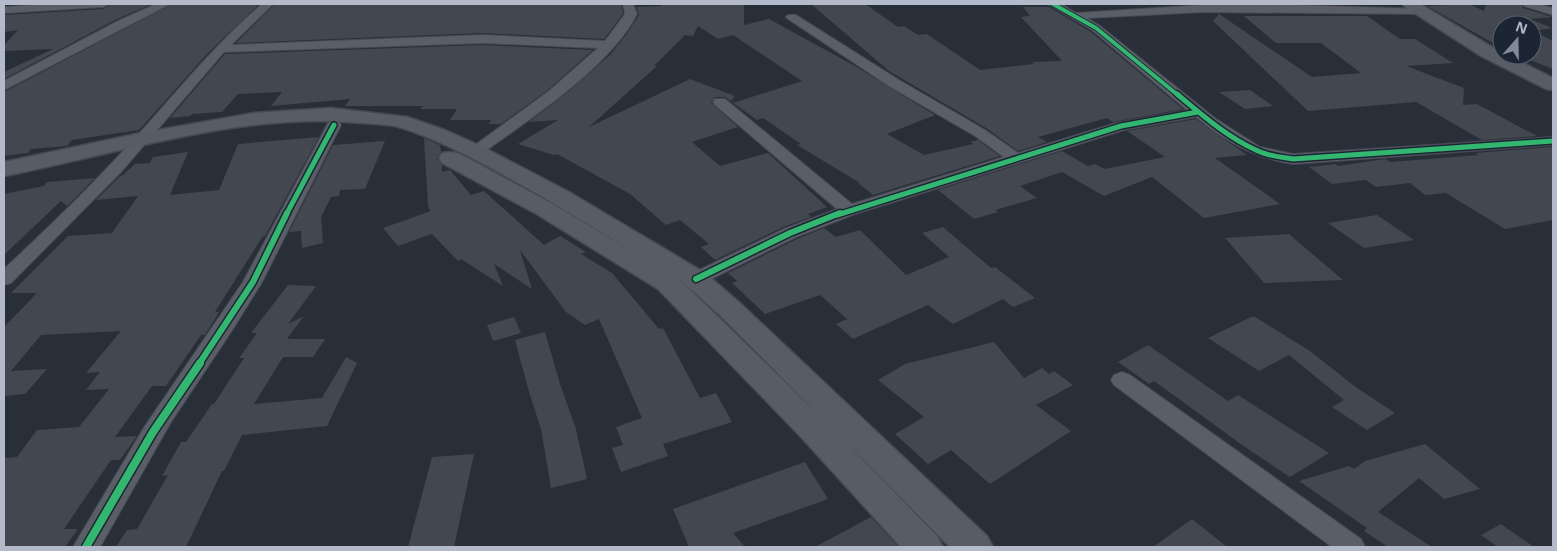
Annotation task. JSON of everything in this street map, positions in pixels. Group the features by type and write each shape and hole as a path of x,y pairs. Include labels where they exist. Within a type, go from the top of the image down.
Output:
{"main road":[{"path":"1415,8 1487,52 1553,85"},
{"path":"4,179 136,145 254,119 308,114 345,115 400,121 438,134 491,168 543,208 668,283 698,310 924,547"},
{"path":"4,168 136,145 254,128 334,125 386,131 491,168 561,197 696,279 732,310 974,547"}],"street":[{"path":"4,10 104,4 103,8 108,15 122,24"},
{"path":"4,86 122,24 165,4"},
{"path":"4,279 136,145 242,26 268,4"},
{"path":"491,168 539,107 585,68 624,30 631,14 628,4"},
{"path":"1528,4 1553,12"},
{"path":"1056,6 1109,38 1198,112 1254,150 1274,156 1293,158 1553,141"},
{"path":"1075,16 1182,8 1415,8"},
{"path":"792,17 894,83 980,133 1015,158"},
{"path":"220,49 482,39 608,45"},
{"path":"720,102 849,210"},
{"path":"696,279 790,233 849,210 1121,126 1198,112"},
{"path":"86,547 162,417 237,306 270,249 276,234 334,125"},
{"path":"1122,380 1352,547"}],"building":[{"path":"111,4 152,4 117,19 4,79 4,72 53,49 4,51 4,45 18,30 4,32 4,15 104,9"},
{"path":"172,4 259,4 207,54 139,130 72,140 67,146 31,149 28,153 4,156 4,92"},
{"path":"275,4 621,4 623,14 604,39 482,33 236,43"},
{"path":"661,4 744,4 744,25 769,19 855,66 935,115 887,134 924,155 973,144 970,142 978,140 1000,156 873,195 858,183 860,183 797,145 801,144 763,118 757,120 733,103 802,81 733,35 718,39 698,26 693,36 685,35 654,66 657,66 589,127 690,79 735,96 731,101 725,97 715,97 711,103 738,127 692,142 720,166 768,153 827,207 808,214 811,217 783,227 715,260 701,247 709,244 680,220 666,225 630,194 557,154 554,155 518,144 558,120 529,122 568,92 610,55 639,15 636,7 661,6"},
{"path":"811,4 865,4 898,27 904,26 918,35 927,34 980,70 1034,64 1032,62 1062,61 1021,17 1030,16 1023,7 1049,7 1091,32 1183,109 1113,122 1107,118 1038,137 1047,142 1018,151 986,128 889,71"},
{"path":"1469,4 1484,11 1486,4 1521,4 1523,8 1552,17 1542,18 1542,15 1492,15 1492,42 1427,6"},
{"path":"1219,14 1312,77 1361,73 1321,43 1276,43 1244,16 1367,16 1400,39 1415,39 1453,63 1406,66 1464,88 1463,105 1477,104 1537,136 1482,140 1416,102 1308,111 1213,21"},
{"path":"1542,24 1552,28 1542,30"},
{"path":"1542,36 1553,41 1553,69 1542,65"},
{"path":"482,45 593,50 548,90 501,124 489,124 491,120 450,120 457,109 421,109 423,106 345,106 350,99 271,106 282,92 238,94 222,112 170,118 225,54"},
{"path":"1250,90 1273,106 1245,109 1219,92"},
{"path":"1196,119 1247,155 1215,158 1280,204 1204,218 1152,177 1104,196 1062,172 1020,186 1037,198 995,210 998,212 974,219 938,190 1062,151 1088,166 1095,164 1105,169 1165,157 1127,131"},
{"path":"319,137 265,236 263,236 215,312 219,312 205,335 201,335 166,386 152,386 115,437 137,436 120,460 111,460 64,529 78,529 65,547 4,547 4,458 17,457 37,430 79,427 109,389 86,390 100,372 86,373 121,331 41,335 11,371 47,369 25,394 4,396 4,327 37,293 11,293 68,236 112,233 138,196 96,200 135,164 150,163 153,157 188,152 170,195 219,190 238,144"},
{"path":"424,138 440,145 441,152 437,159 442,165 442,172 450,170 471,195 484,191 544,245 560,236 586,252 581,254 612,273 659,329 663,328 700,398 716,393 732,422 663,444 668,456 621,472 612,448 623,445 616,427 642,418 599,319 585,325 566,312 520,250 532,289 494,264 503,286 461,259 458,261 432,234 398,246 383,228 431,211 428,207"},
{"path":"385,141 365,189 340,190 339,196 331,197 321,217 323,243 302,248 301,231 289,232 333,145"},
{"path":"1553,147 1553,220 1505,229 1446,193 1425,195 1410,183 1376,187 1366,180 1332,184 1309,167 1336,164 1338,166 1385,159 1391,162 1479,155 1475,153"},
{"path":"95,178 67,206 61,201 4,255 4,194 44,186 47,182"},
{"path":"1377,215 1414,240 1364,248 1328,223"},
{"path":"943,227 991,268 995,267 1035,298 1013,307 1003,299 953,324 928,305 853,339 836,324 847,319 820,295 765,314 732,283 737,281 728,273 824,228 836,237 860,230 906,275 949,257 922,233"},
{"path":"1289,234 1343,280 1264,283 1225,238"},
{"path":"288,285 316,286 288,324 304,316 287,339 325,339 313,357 283,357 254,404 322,398 346,357 357,363 327,426 242,435 224,471 222,471 186,547 116,547 127,530 137,529 168,475 162,476 181,442 186,442 212,404 214,404 244,358 239,358 257,333 251,333"},
{"path":"514,317 521,333 493,341 487,325"},
{"path":"1251,317 1255,317 1310,351 1357,388 1395,413 1367,430 1332,407 1344,400 1289,355 1259,371 1208,338"},
{"path":"545,332 560,384 576,429 587,479 551,488 541,429 515,340"},
{"path":"994,342 1024,378 1042,368 1049,374 1054,371 1073,385 1036,405 1071,431 990,484 951,450 928,464 895,434 924,417 878,380 905,364"},
{"path":"1148,345 1228,401 1238,395 1329,453 1290,477 1154,381 1149,384 1118,362"},
{"path":"1425,444 1480,489 1444,499 1419,478 1378,512 1432,547 1388,547 1364,531 1367,528 1299,481 1349,466 1354,469 1365,461"},
{"path":"474,454 454,547 408,547 432,457"},
{"path":"805,462 828,499 733,533 745,547 689,547 673,509"},
{"path":"871,517 899,547 815,547"},
{"path":"1192,519 1227,547 1153,547"},
{"path":"1501,524 1534,547 1498,547 1481,535"}],"cycle path":[{"path":"1053,4 1096,28 1211,122 1255,150 1273,156 1293,159 1553,141"},
{"path":"696,279 790,233 849,210 1121,126 1198,112"},
{"path":"86,547 153,432 253,282 276,234 334,125"}]}
